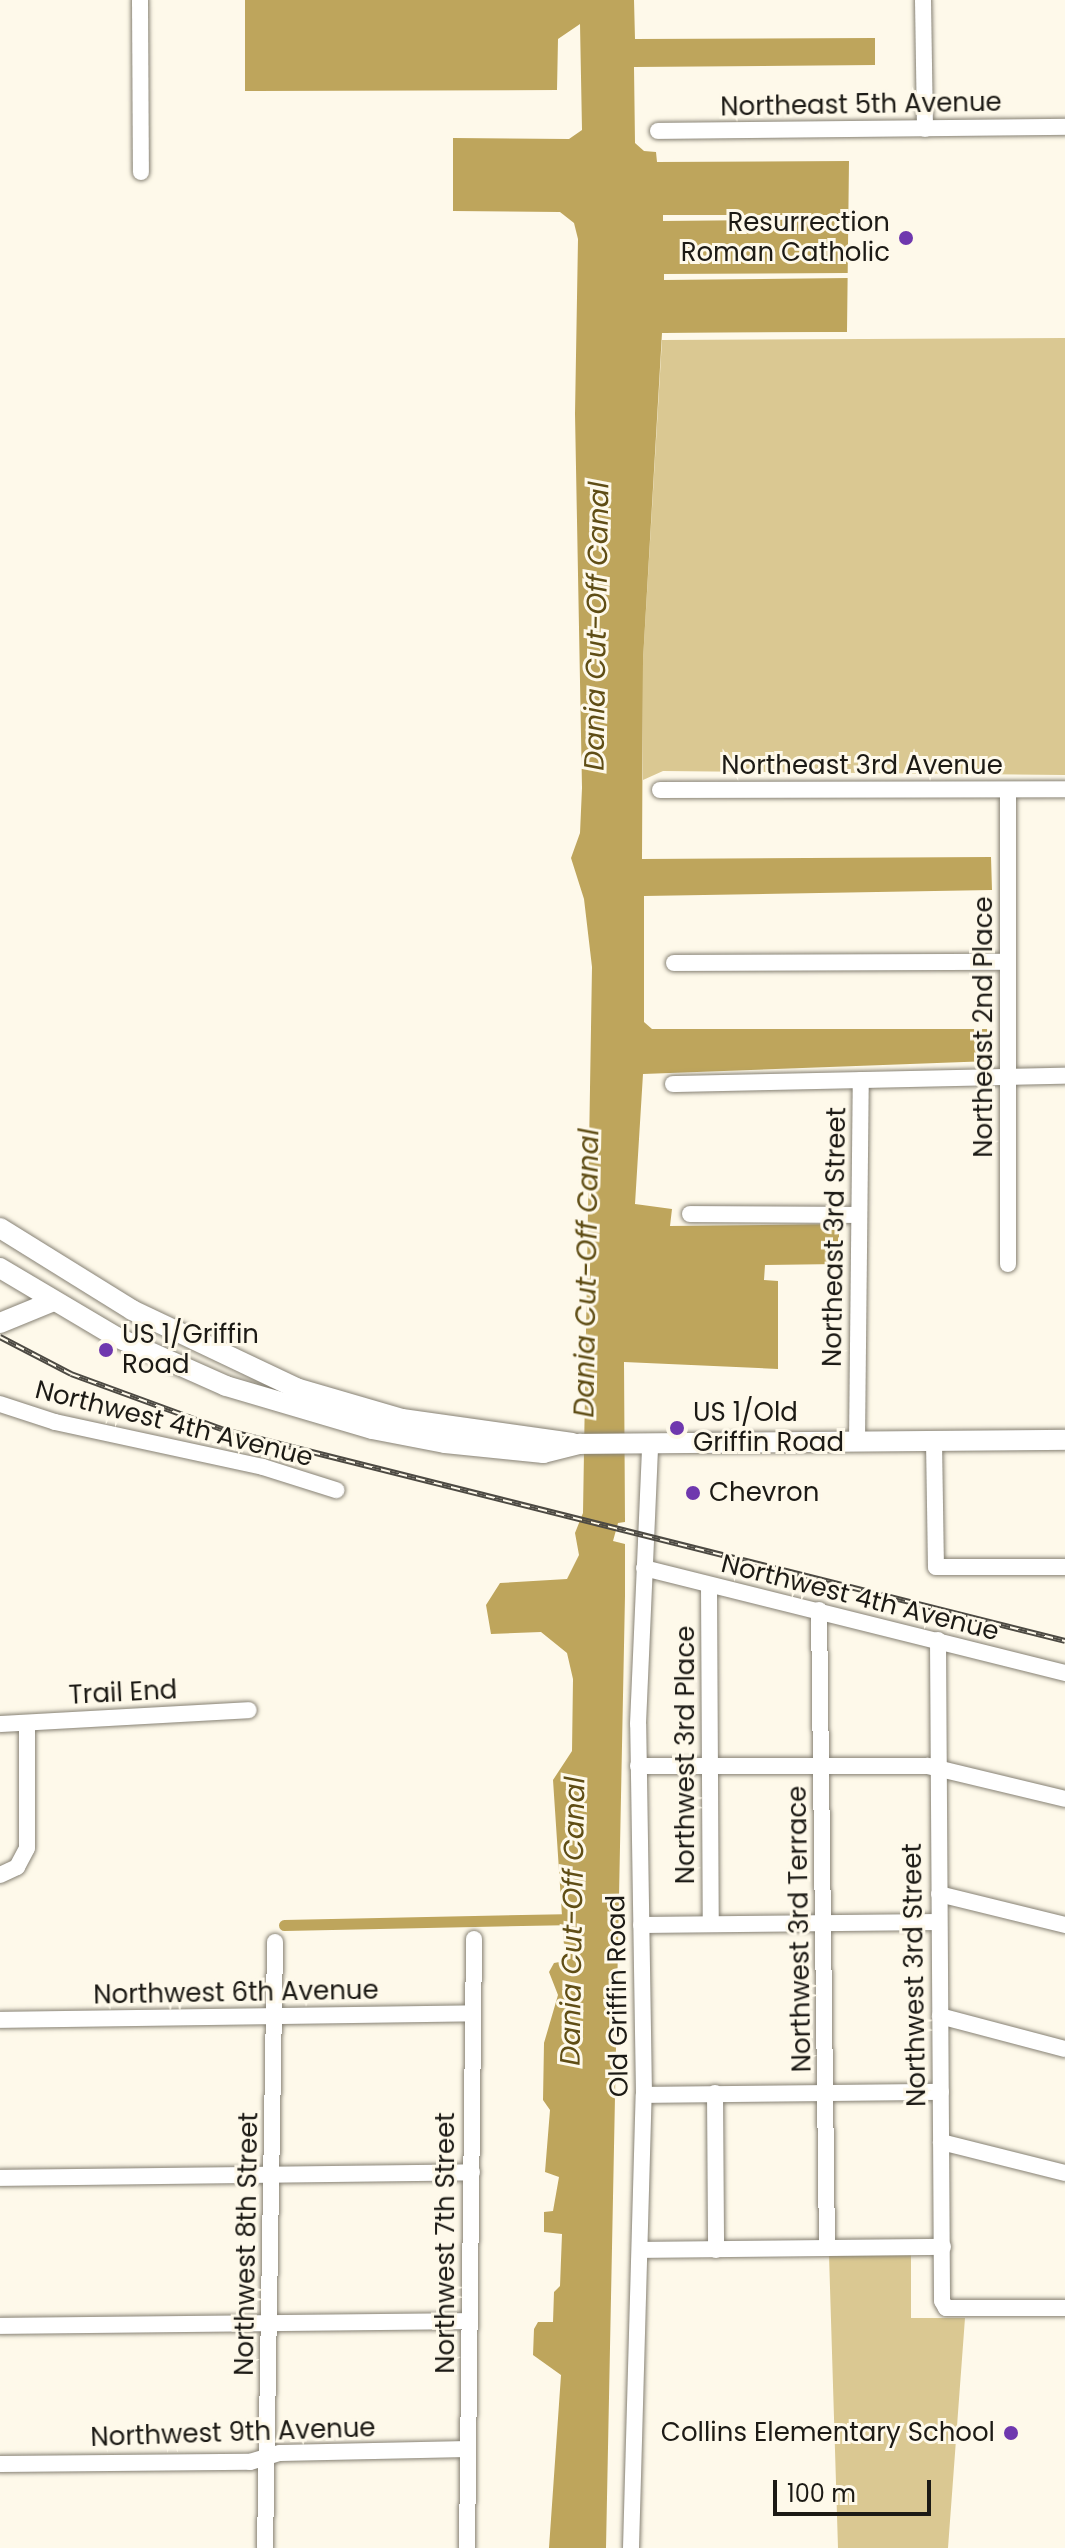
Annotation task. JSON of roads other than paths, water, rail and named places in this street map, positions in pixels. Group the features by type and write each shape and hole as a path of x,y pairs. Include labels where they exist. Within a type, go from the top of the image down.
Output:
{"main road":[{"path":"0,1228 132,1310 290,1397"},
{"path":"0,1268 54,1301 199,1375 402,1419 580,1444 1065,1440"},
{"path":"0,1323 54,1301"}],"street":[{"path":"140,0 141,172"},
{"path":"923,0 925,129"},
{"name":"Northeast 5th Avenue","path":"658,131 1065,127"},
{"name":"Northeast 3rd Avenue","path":"660,790 1065,789"},
{"name":"Northeast 2nd Place","path":"1008,790 1008,1264"},
{"path":"674,963 1008,962"},
{"path":"673,1084 1065,1076"},
{"name":"Northeast 3rd Street","path":"857,1442 861,1080"},
{"path":"690,1214 859,1215"},
{"name":"Northwest 4th Avenue","path":"0,1404 336,1490"},
{"path":"934,1441 936,1567 1065,1567"},
{"name":"Old Griffin Road","path":"631,2548 644,2095 638,1766 644,1568 640,1444"},
{"name":"Northwest 4th Avenue","path":"644,1568 1065,1673"},
{"name":"Northwest 3rd Place","path":"709,1586 711,1923"},
{"name":"Northwest 3rd Terrace","path":"819,1610 827,2248"},
{"name":"Northwest 3rd Street","path":"938,1640 941,2142 946,2308 1065,2308"},
{"name":"Trail End","path":"0,1724 249,1710"},
{"path":"0,1875 17,1867 27,1848 27,1723"},
{"path":"638,1766 937,1768 1065,1799"},
{"path":"939,1894 1065,1925"},
{"path":"641,1925 939,1922"},
{"name":"Northwest 7th Street","path":"467,2548 474,1939"},
{"name":"Northwest 8th Street","path":"265,2548 274,2177 275,1942"},
{"name":"Northwest 6th Avenue","path":"0,2020 472,2013"},
{"path":"940,2016 1065,2049"},
{"path":"644,2095 941,2092"},
{"path":"715,2093 716,2250"},
{"path":"941,2142 1065,2173"},
{"path":"0,2178 274,2177 472,2172"},
{"path":"641,2250 943,2247"},
{"path":"0,2326 470,2321"},
{"name":"Northwest 9th Avenue","path":"0,2464 250,2462 266,2457 468,2449"}],"water":[{"name":"Dania Cut-Off Canal","path":"245,0 634,0 635,39 875,38 875,65 634,67 635,143 644,151 656,152 657,162 849,161 847,332 662,333 643,660 642,859 991,857 992,890 644,896 644,1022 652,1029 993,1029 991,1061 643,1074 635,1204 672,1209 670,1226 839,1224 839,1264 765,1265 764,1280 778,1281 778,1369 624,1362 625,1522 618,1523 613,1541 625,1544 625,1596 606,2548 549,2548 561,2375 533,2355 534,2329 538,2322 553,2322 554,2292 560,2286 562,2234 544,2232 544,2212 553,2211 559,2177 545,2172 550,2110 543,2100 544,2043 558,1995 549,1972 554,1963 565,1961 553,1780 572,1751 573,1679 567,1653 541,1632 491,1634 486,1605 500,1583 567,1579 579,1555 575,1533 583,1513 592,967 584,899 571,858 580,833 582,788 575,414 578,239 574,223 560,212 453,211 453,138 569,139 582,130 580,24 558,39 557,90 245,91"}],"waterway":[{"name":"Dania Cut-Off Canal","path":"284,1925 563,1919"}],"railway":[{"path":"0,1337 71,1374 224,1430 1065,1641"}],"place":[{"name":"Resurrection Roman Catholic","path":"906,238"},
{"name":"US 1/Griffin Road","path":"106,1350"},
{"name":"US 1/Old Griffin Road","path":"677,1428"},
{"name":"Chevron","path":"693,1493"},
{"name":"Collins Elementary School","path":"1011,2433"}]}
